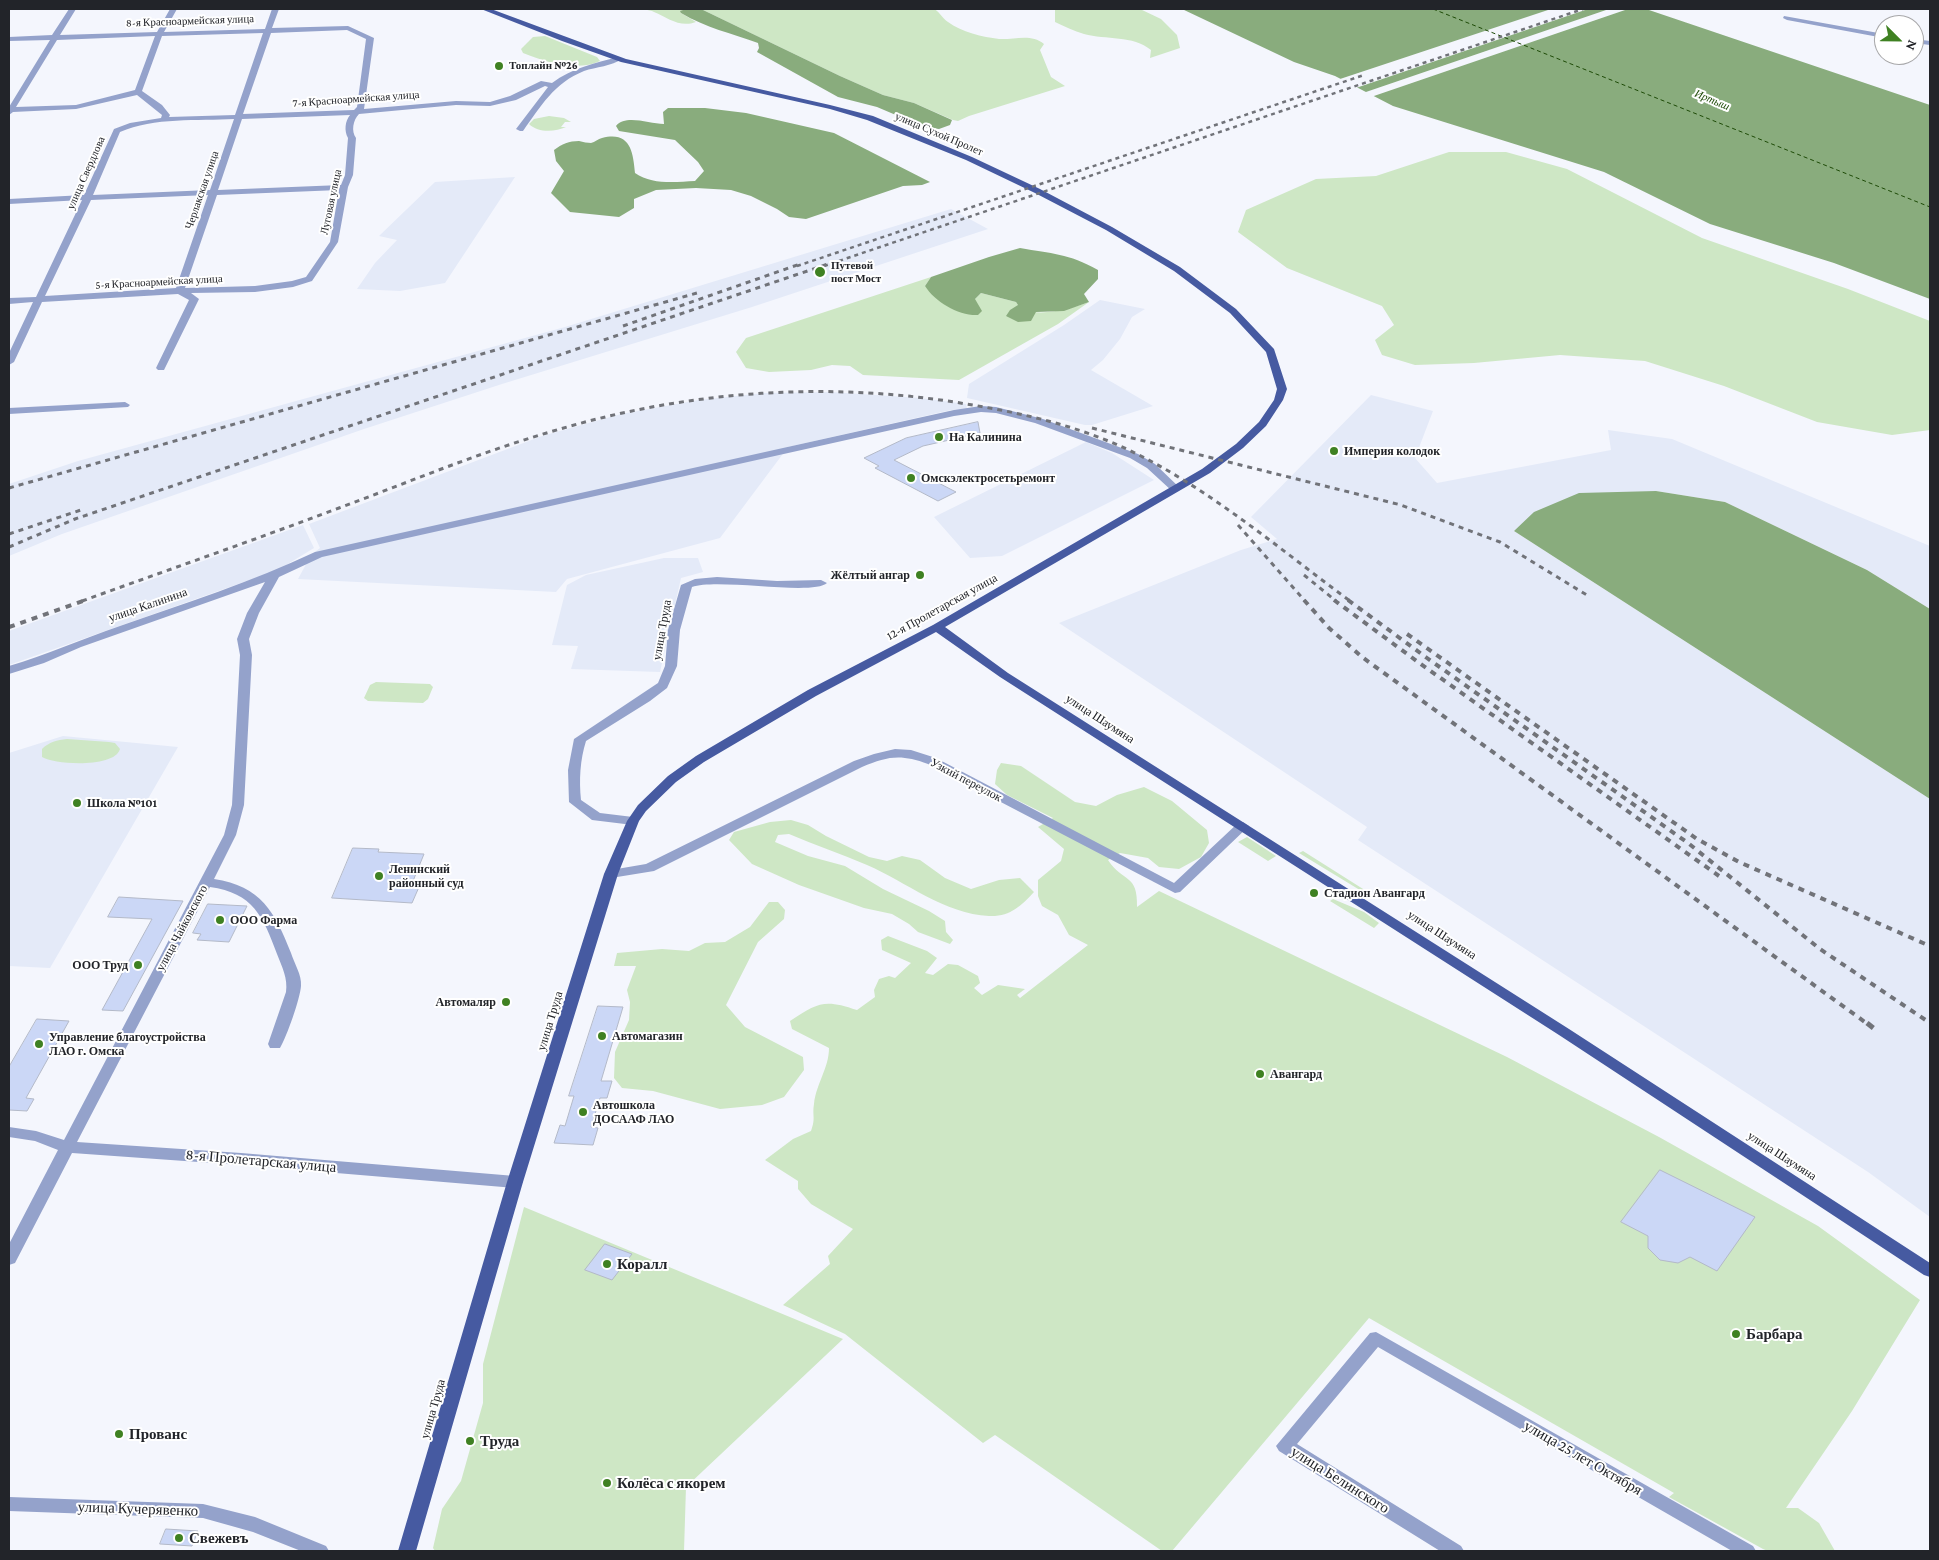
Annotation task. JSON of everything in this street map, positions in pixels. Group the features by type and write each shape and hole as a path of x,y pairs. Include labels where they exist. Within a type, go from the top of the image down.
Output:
{"main road":[{"name":"улица Сухой Пролет","path":"485,9 618,59 831,107 867,117 1022,182 1082,213 1146,250 1204,289 1260,337 1275,359 1281,380 1279,400 1267,418"},
{"name":"12-я Пролетарская улица","path":"633,821 653,796 672,779 700,759 812,693 937,627 1176,489 1223,460 1267,418"},
{"name":"улица Шаумяна","path":"937,627 1004,675 1588,1046 1930,1271"},
{"name":"улица Труда","path":"407,1551 515,1182 611,874 633,821"}],"street":[{"path":"9,111 72,9"},
{"path":"138,92 160,33 173,9"},
{"name":"Черлакская улица","path":"180,291 275,9"},
{"path":"1787,18 1874,34"},
{"name":"8-я Красноармейская улица","path":"9,39 348,28 370,38"},
{"name":"Луговая улица","path":"310,279 334,242 344,187 349,175 352,138 349,133 351,118 361,107 370,38"},
{"path":"520,130 544,95 554,86 582,68 618,59"},
{"name":"7-я Красноармейская улица","path":"165,120 355,112 456,103 490,104 513,98 544,84 554,86"},
{"path":"9,111 76,107 138,92 159,107 166,115 165,120"},
{"name":"улица Свердлова","path":"9,362 117,132 122,127 130,125 165,120"},
{"path":"9,201 344,187"},
{"name":"5-я Красноармейская улица","path":"9,301 180,291 255,289 293,284 310,279"},
{"path":"160,368 194,299 180,291"},
{"path":"9,411 125,405"},
{"name":"улица Калинина","path":"9,670 40,661 77,645 275,575 319,554 954,413 981,409 996,410 1038,421 1119,449 1151,466 1176,489"},
{"name":"улица Чайковского","path":"9,1259 230,835 238,805 246,655 243,639 254,613 275,575"},
{"name":"улица Труда","path":"633,821 597,817 575,802 574,787 577,748 580,739 646,698 663,685 671,666 674,630 685,588 691,583 746,581 782,584 821,583"},
{"name":"Узкий переулок","path":"611,874 649,868 858,764 887,752 917,755 932,761 1175,889 1243,826"},
{"path":"206,882 222,884 245,892 260,904 275,930 294,985 275,1044"},
{"name":"8-я Пролетарская улица","path":"9,1132 36,1136 67,1147 515,1182"},
{"name":"улица Белинского","path":"1420,1364 1376,1338 1285,1446 1455,1551"},
{"name":"улица 25 лет Октября","path":"1420,1364 1747,1551"},
{"name":"улица Кучерявенко","path":"9,1504 203,1511 255,1525 320,1551"}],"shaded area":[{"path":"635,9 686,9 681,11 681,13 696,22 690,24 679,23 652,11"},
{"path":"701,9 934,9 953,26 972,34 999,39 1028,38 1039,41 1044,44 1040,50 1051,77 1065,86 958,121 953,120 914,103 883,95"},
{"path":"1055,9 1140,9 1161,19 1177,35 1180,48 1150,58 1151,50 1144,45 1128,40 1084,34 1055,22"},
{"path":"545,36 597,57 600,61 581,66 571,66 541,60 523,53 521,49 533,37"},
{"path":"549,116 564,118 571,122 565,122 561,127 566,127 552,131 537,129 529,124 534,119"},
{"path":"1449,152 1506,152 1567,169 1702,238 1848,289 1930,321 1930,430 1892,435 1817,422 1724,386 1645,361 1560,355 1474,363 1415,365 1382,355 1375,340 1394,325 1382,306 1287,268 1238,232 1246,210 1316,179 1376,176"},
{"path":"515,177 445,283 400,291 357,289 375,263 397,240 379,236 435,182"},
{"path":"951,209 988,229 752,307 502,384 364,429 62,534 9,556 9,484 78,461 565,327"},
{"path":"931,277 925,286 975,299 981,293 1016,302 1022,308 1030,311 1051,312 1089,302 1058,324 959,380 863,375 850,366 832,365 811,370 769,372 746,368 736,352 746,338"},
{"path":"1100,300 1145,309 1132,317 1120,339 1103,360 1091,370 1153,406 1092,425 1085,425 967,398 969,384 1064,325"},
{"path":"831,392 920,398 966,404 967,409 951,410 788,447 720,538 567,579 556,592 298,579 311,555 320,548 309,524 542,436 621,414 699,400 764,393"},
{"path":"1371,395 1433,411 1415,458 1437,483 1611,450 1608,430 1672,439 1930,546 1930,609 1867,570 1725,502 1656,491 1514,531 1930,799 1930,1217 1868,1172 1358,840 1367,827 1059,623 1241,550 1277,539 1251,517"},
{"path":"1086,442 1112,453 1154,480 1002,556 970,558 934,517"},
{"path":"303,525 314,548 278,570 9,665 9,631"},
{"path":"664,558 698,558 703,572 681,578 660,672 571,669 578,646 552,645 567,585 586,575"},
{"path":"376,682 430,684 433,687 428,699 423,703 368,701 364,698 370,685"},
{"name":"Школа №101","path":"63,736 178,747 50,968 9,966 9,753"},
{"path":"67,739 115,743 120,749 116,755 97,762 59,762 42,757 42,749 53,742"},
{"path":"1001,763 1021,766 1075,802 1096,806 1117,795 1144,787 1172,801 1207,830 1209,843 1201,857 1179,869 1159,867 1148,858 1120,853 1108,860 1132,883 1137,896 1137,907 1159,891 1507,1057 1659,1137 1818,1226 1920,1300 1852,1411 1786,1508 1798,1508 1819,1523 1835,1551 1768,1551 1763,1549 1669,1497 1674,1493 1369,1318 1172,1551 1162,1551 995,1435 983,1443 845,1334 783,1305 830,1264 828,1256 853,1229 811,1204 798,1189 798,1181 765,1160 793,1139 811,1131 815,1097 828,1055 829,1048 792,1029 790,1021 815,1006 822,1004 837,1004 857,1010 875,997 874,990 879,979 889,976 895,978 911,963 882,950 881,940 888,936 927,951 937,958 925,973 933,975 948,964 958,965 978,976 980,983 974,988 982,995 998,985 1025,989 1017,995 1020,998 1088,945 1069,935 1058,915 1042,906 1038,896 1038,880 1061,861 1064,849 1038,827 1053,818 1007,795 995,784 997,770"},
{"path":"791,820 808,825 869,857 887,861 902,856 920,860 945,878 971,889 999,880 1020,878 1034,892 1020,906 1009,913 996,916 973,914 941,903 857,861 789,834 778,835 775,842 808,856 845,866 883,889 929,911 945,921 946,932 953,940 950,944 918,932 892,914 864,908 799,885 752,864 729,840 734,832 770,822"},
{"path":"1247,837 1276,856 1268,861 1238,842"},
{"path":"1303,851 1371,894 1368,895 1299,853"},
{"path":"1333,899 1364,912 1379,923 1374,928 1330,901"},
{"path":"769,902 778,902 785,910 784,919 758,942 726,1005 745,1027 803,1057 804,1070 784,1097 762,1105 720,1109 653,1091 622,1088 614,1078 615,1052 629,1020 630,1002 627,990 636,966 614,966 617,953 662,949 689,951 705,943 725,942 750,927"},
{"path":"524,1207 843,1339 686,1487 684,1551 435,1551 433,1548 442,1509 461,1481 483,1403 483,1364"}],"water":[{"path":"701,9 840,76 883,95 914,103 952,120 950,125 939,129 924,127 877,107 838,97 757,52 759,48 758,43 690,18 680,11"},
{"name":"Иртыш","path":"1182,9 1646,9 1930,105 1930,299 1834,263 1710,224 1604,172 1393,106 1335,76 1294,62"},
{"path":"668,108 705,108 746,113 834,133 930,182 922,185 903,186 806,219 789,217 751,196 731,190 696,188 656,190 634,199 634,208 619,217 570,212 551,193 564,171 556,161 554,150 569,142 591,143 602,138 611,137 619,137 628,145 633,157 635,173 642,177 664,182 695,181 704,171 698,162 675,140 619,131 616,126 620,122 632,120 664,124 663,112"},
{"path":"1020,248 1069,257 1098,270 1098,279 1084,294 1089,302 1064,311 1036,312 1031,321 1018,322 1006,316 1010,310 1018,305 1016,302 981,293 975,299 982,311 978,315 971,315 948,307 929,292 925,286 931,277"},
{"path":"1656,491 1725,502 1867,570 1930,609 1930,799 1514,531 1534,512 1579,493"}],"pier":[{"path":"1551,9 1588,9 1353,89 1337,80"},
{"path":"1609,9 1628,9 1371,97 1363,93"}],"building":[{"name":"Омскэлектросетьремонт","path":"978,422 980,433 923,446 894,460 956,492 938,501 875,468 879,466 864,458 906,438"},
{"name":"Ленинский районный суд","path":"353,848 379,849 378,852 424,854 411,886 419,887 412,903 332,898"},
{"name":"ООО Труд","path":"119,897 183,901 123,1011 102,1010 152,919 108,917"},
{"name":"ООО Фарма","path":"208,904 247,906 229,942 197,940 201,934 193,933"},
{"path":"598,1006 623,1007 601,1081 612,1081 607,1098 600,1098 591,1127 598,1128 593,1145 554,1143 560,1125 565,1126 574,1096 569,1096"},
{"name":"Управление благоустройства ЛАО г. Омска","path":"37,1019 69,1021 26,1098 34,1099 27,1111 9,1110 9,1067"},
{"path":"1660,1170 1755,1217 1717,1271 1690,1257 1678,1263 1660,1260 1648,1248 1648,1236 1621,1222"},
{"name":"Коралл","path":"605,1244 632,1254 612,1280 585,1270"},
{"name":"Свежевъ","path":"166,1529 198,1531 192,1546 160,1544"}],"ferry route":[{"path":"1433,9 1930,207"}],"railway":[{"path":"824,266 1583,9"},
{"path":"797,266 1364,75"},
{"path":"623,326 800,264"},
{"path":"9,547 75,519 828,264"},
{"path":"9,488 697,293"},
{"path":"82,601 275,532 470,458 550,432 599,418 649,407 750,394 801,392 852,392 954,402 1025,415 1093,435 1137,454 1193,486 1350,601"},
{"path":"1092,428 1401,505 1500,542 1590,597"},
{"path":"9,534 81,510"},
{"path":"1238,525 1305,601"},
{"path":"1304,575 1336,601"},
{"path":"9,627 86,600"},
{"path":"1304,600 1329,628 1362,657 1869,1025"},
{"path":"1334,600 1719,876"},
{"path":"1348,600 1688,843 1820,949 1930,1023"},
{"path":"1407,634 1697,839 1739,862 1930,946"},
{"path":"1867,1023 1876,1030"}],"place":[{"name":"Топлайн №26","path":"499,66"},
{"name":"Путевой пост Мост","path":"820,272"},
{"name":"На Калинина","path":"939,437"},
{"name":"Империя колодок","path":"1334,451"},
{"name":"Омскэлектросетьремонт","path":"911,478"},
{"name":"Жёлтый ангар","path":"920,575"},
{"name":"Школа №101","path":"77,803"},
{"name":"Ленинский районный суд","path":"379,876"},
{"name":"Стадион Авангард","path":"1314,893"},
{"name":"ООО Фарма","path":"220,920"},
{"name":"ООО Труд","path":"138,965"},
{"name":"Автомаляр","path":"506,1002"},
{"name":"Автомагазин","path":"602,1036"},
{"name":"Управление благоустройства ЛАО г. Омска","path":"39,1044"},
{"name":"Авангард","path":"1260,1074"},
{"name":"Автошкола ДОСААФ ЛАО","path":"583,1112"},
{"name":"Коралл","path":"607,1264"},
{"name":"Барбара","path":"1736,1334"},
{"name":"Прованс","path":"119,1434"},
{"name":"Труда","path":"470,1441"},
{"name":"Колёса с якорем","path":"607,1483"},
{"name":"Свежевъ","path":"179,1538"}]}
